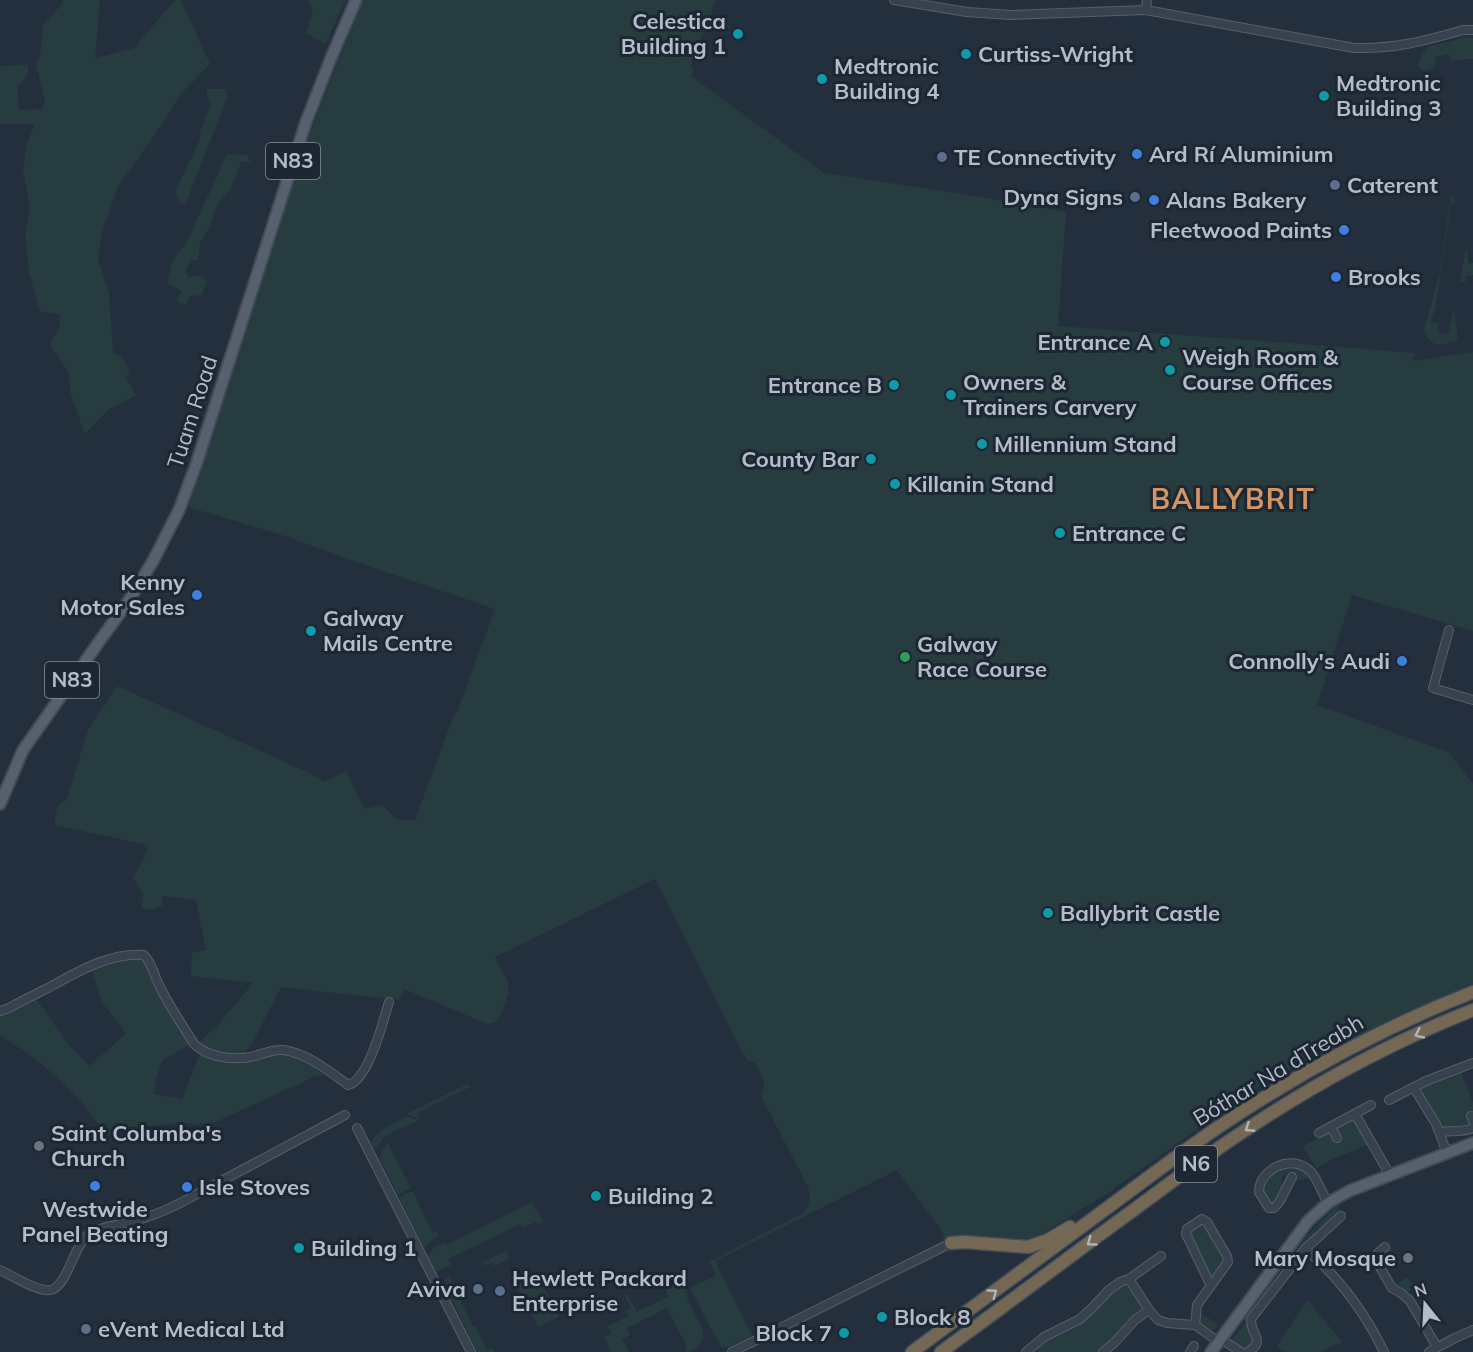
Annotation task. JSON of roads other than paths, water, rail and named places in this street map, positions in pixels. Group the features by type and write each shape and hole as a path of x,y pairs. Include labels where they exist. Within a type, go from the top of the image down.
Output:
{"highway":[{"name":"Bóthar Na dTreabh","path":"912,1352 1215,1129 1304,1074 1386,1031 1473,992"},
{"name":"Bóthar Na dTreabh","path":"941,1352 1248,1128 1366,1060 1473,1010"},
{"path":"951,1243 965,1242 1017,1247 1038,1244 1098,1208 1120,1198"}],"main road":[{"name":"Tuam Road","path":"0,804 23,750 128,602 153,561 179,510 196,465 303,132 356,0"},
{"path":"1211,1352 1308,1221 1328,1203 1349,1191 1473,1143"}],"street":[{"path":"894,0 967,12 1002,15 1146,10 1354,48 1401,46 1463,30 1473,30"},
{"path":"1146,10 1148,0"},
{"path":"1463,30 1473,23"},
{"path":"1449,630 1432,688 1473,700"},
{"path":"0,1011 107,960 129,955 144,955 165,996 194,1044 200,1049 226,1058 240,1058 282,1050 310,1059 348,1085 361,1076 369,1062 389,1002"},
{"path":"1389,1100 1473,1063"},
{"path":"1414,1089 1440,1132 1447,1153"},
{"path":"1319,1133 1371,1105"},
{"path":"1355,1114 1390,1175"},
{"path":"0,1269 41,1290 55,1288 63,1280 83,1240 90,1233 144,1218 179,1205 345,1115"},
{"path":"1331,1127 1337,1138"},
{"path":"357,1128 471,1352"},
{"path":"1440,1132 1464,1131 1473,1128"},
{"path":"1292,1177 1278,1204 1274,1208 1269,1208 1259,1192 1261,1182 1274,1168 1289,1164 1300,1165 1311,1171 1328,1203"},
{"path":"1248,1352 1255,1347 1257,1341 1251,1319 1305,1249 1341,1216"},
{"path":"1195,1324 1196,1307 1227,1264 1228,1260 1207,1222 1202,1220 1187,1229 1186,1234 1211,1286"},
{"path":"732,1352 951,1243"},
{"path":"1385,1247 1378,1253 1377,1262 1392,1288 1404,1294 1410,1301 1437,1347"},
{"path":"1305,1249 1324,1266 1350,1297 1372,1328 1384,1352"},
{"path":"1031,1350 1044,1337 1080,1319 1109,1290 1161,1256"},
{"path":"1129,1279 1158,1320 1164,1323 1195,1324 1241,1352"},
{"path":"1102,1352 1117,1340 1135,1320 1149,1310"},
{"path":"1429,1352 1473,1330"}],"place":[{"name":"Celestica Building 1","path":"738,34"},
{"name":"Curtiss-Wright","path":"966,54"},
{"name":"Medtronic Building 4","path":"822,79"},
{"name":"Medtronic Building 3","path":"1324,96"},
{"name":"Ard Rí Aluminium","path":"1137,154"},
{"name":"TE Connectivity","path":"942,157"},
{"name":"Caterent","path":"1335,185"},
{"name":"Dyna Signs","path":"1135,197"},
{"name":"Alans Bakery","path":"1154,200"},
{"name":"Fleetwood Paints","path":"1344,230"},
{"name":"Brooks","path":"1336,277"},
{"name":"Entrance A","path":"1165,342"},
{"name":"Weigh Room & Course Offices","path":"1170,370"},
{"name":"Entrance B","path":"894,385"},
{"name":"Owners & Trainers Carvery","path":"951,395"},
{"name":"Millennium Stand","path":"982,444"},
{"name":"County Bar","path":"871,459"},
{"name":"Killanin Stand","path":"895,484"},
{"name":"Entrance C","path":"1060,533"},
{"name":"Kenny Motor Sales","path":"197,595"},
{"name":"Galway Mails Centre","path":"311,631"},
{"name":"Galway Race Course","path":"905,657"},
{"name":"Connolly's Audi","path":"1402,661"},
{"name":"Ballybrit Castle","path":"1048,913"},
{"name":"Saint Columba's Church","path":"39,1146"},
{"name":"Westwide Panel Beating","path":"95,1186"},
{"name":"Isle Stoves","path":"187,1187"},
{"name":"Building 2","path":"596,1196"},
{"name":"Building 1","path":"299,1248"},
{"name":"Mary Mosque","path":"1408,1258"},
{"name":"Aviva","path":"478,1289"},
{"name":"Hewlett Packard Enterprise","path":"500,1291"},
{"name":"Block 8","path":"882,1317"},
{"name":"eVent Medical Ltd","path":"86,1329"},
{"name":"Block 7","path":"844,1333"}],"district":[{"name":"BALLYBRIT","path":"1233,499"}]}
